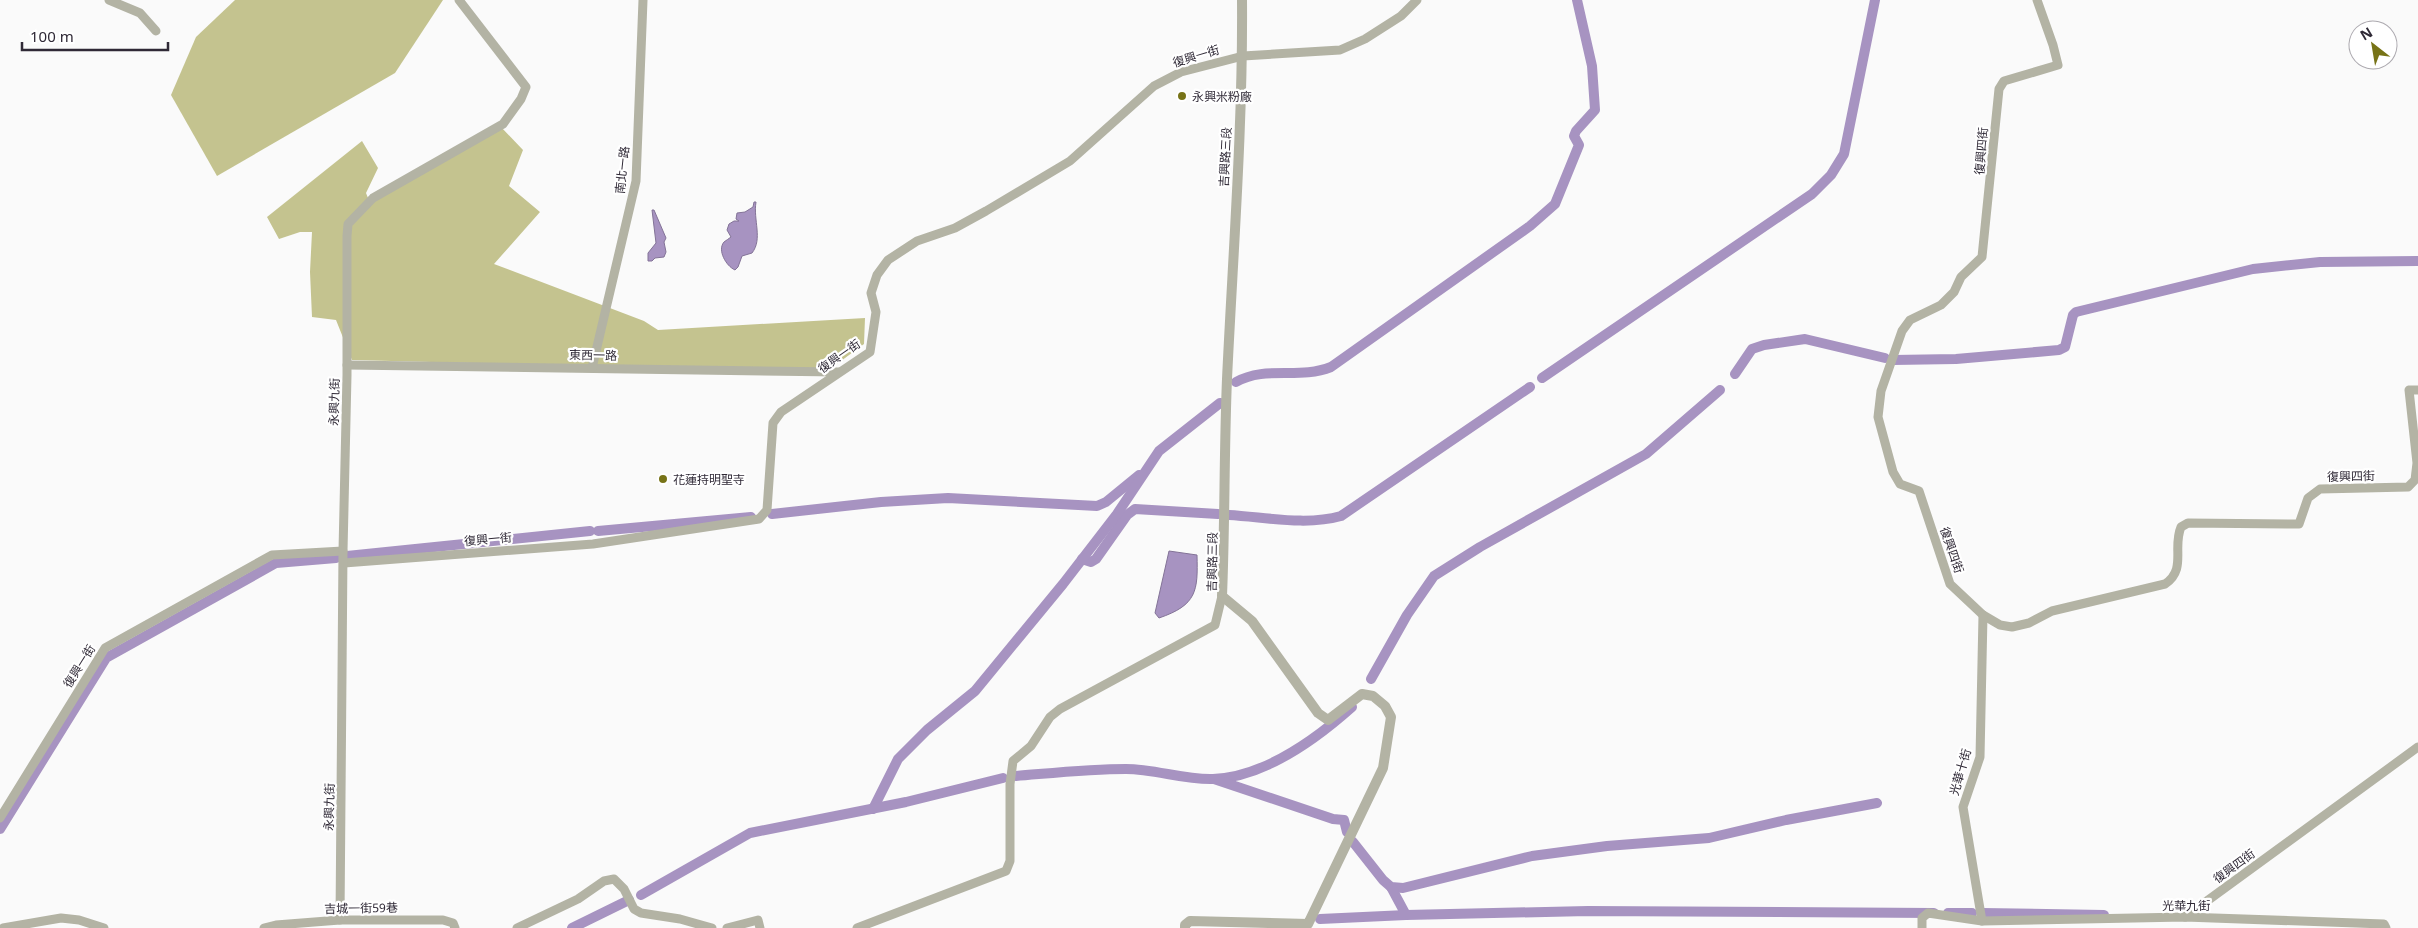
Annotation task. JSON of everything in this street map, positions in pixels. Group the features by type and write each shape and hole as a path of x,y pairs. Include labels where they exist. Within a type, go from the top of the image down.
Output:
{"street":[{"path":"109,0 140,13 156,31"},
{"name":"永興九街","path":"340,920 348,224 373,198 503,124 521,99 526,87 459,0"},
{"name":"南北一路","path":"592,368 636,181 643,0"},
{"name":"吉興路三段","path":"1188,925 1308,924 1383,768 1391,717 1385,706 1373,696 1362,694 1328,720 1325,719 1318,713 1252,621 1222,596 1226,511 1228,372 1242,56 1242,0"},
{"name":"復興一街","path":"344,564 593,544 759,519 767,510 773,424 781,412 870,352 876,312 871,293 877,275 888,260 916,241 955,228 1070,162 1154,86 1180,72 1242,56 1340,50 1365,39 1386,26 1401,16 1417,0"},
{"name":"復興四街","path":"2037,0 2058,64 2004,81 1999,89 1982,257 1961,277 1954,292 1940,305 1910,320 1902,331 1881,391 1878,416 1892,472 1900,484 1919,491 1950,584 1983,615 2000,624 2012,627 2029,623 2052,611 2165,584 2173,578 2178,570 2178,536 2181,527 2188,523 2299,524 2308,498 2320,489 2408,487 2415,480 2417,463 2409,390 2418,390"},
{"name":"東西一路","path":"347,365 840,372"},
{"name":"復興一街","path":"0,818 105,648 272,555 343,551"},
{"path":"857,928 1006,871 1010,861 1010,784 1014,761 1031,746 1050,717 1060,709 1215,625 1222,596"},
{"name":"光華十街","path":"1982,921 1963,807 1980,757 1983,615"},
{"name":"復興四街","path":"2185,917 2418,747"},
{"path":"517,928 578,899 604,881 614,879 624,889 634,909 641,913 680,919 712,928"},
{"path":"1922,928 1922,918 1928,913 1982,921"},
{"name":"光華九街","path":"1982,921 2185,917 2384,924 2386,928"},
{"path":"3,928 61,918 79,920 104,928"},
{"name":"吉城一街59巷","path":"264,928 276,925 340,920 443,920 453,923 455,928"},
{"path":"727,928 751,920 758,920 760,928"}],"shaded area":[{"path":"235,0 443,0 395,73 217,176 171,95 196,37"},
{"path":"501,127 523,150 509,186 540,212 494,264 644,321 658,330 865,318 864,344 826,372 352,360 336,320 312,317 310,272 312,232 300,232 279,239 267,217 362,141 378,168 366,193 368,198"},
{"path":"754,202 756,202 757,242 752,253 742,256 735,270 728,265 724,258 722,245 731,237 727,230 729,224 739,221 736,219 737,213 745,212 753,207"},
{"path":"652,210 654,210 666,238 664,242 666,252 664,257 648,261 648,253 656,243"},
{"path":"1169,551 1197,555 1197,578 1193,595 1188,602 1172,613 1159,618 1155,613"}],"waterway":[{"path":"1236,382 1259,374 1319,371 1331,367 1530,226 1555,204 1579,145 1574,136 1576,131 1595,110 1592,66 1577,0"},
{"path":"1542,378 1812,194 1831,175 1844,154 1875,0"},
{"path":"1893,360 1956,359 2059,350 2065,347 2073,315 2076,312 2253,269 2320,262 2418,261"},
{"path":"1735,374 1752,349 1764,345 1805,339 1885,358"},
{"path":"1229,515 1300,521 1341,516 1530,387"},
{"path":"1371,679 1407,615 1434,576 1480,547 1646,454 1720,390"},
{"path":"873,809 898,759 927,730 975,691 1063,584 1117,514 1159,451 1220,403"},
{"path":"772,514 881,502 948,498 1097,506 1106,502 1139,475"},
{"path":"1082,559 1091,562 1096,559 1127,515 1135,509 1218,514"},
{"path":"598,531 751,517"},
{"path":"347,556 590,531"},
{"path":"0,829 106,658 276,563 336,558"},
{"path":"1016,776 1085,770 1137,769 1202,779 1232,777 1251,772 1288,755 1322,732 1352,707"},
{"path":"641,895 750,833 906,802 1003,778"},
{"path":"1214,779 1333,819 1344,820 1347,832"},
{"path":"1353,842 1383,880 1391,887 1403,888 1532,856 1607,846 1709,838 1786,820 1877,803"},
{"path":"1391,887 1406,915"},
{"path":"572,928 629,900"},
{"path":"1320,919 1588,911 1934,913"},
{"path":"1948,913 1972,913"},
{"path":"1982,913 2104,915"}],"place":[{"name":"永興米粉廠","path":"1182,96"},
{"name":"花蓮持明聖寺","path":"663,479"}]}
